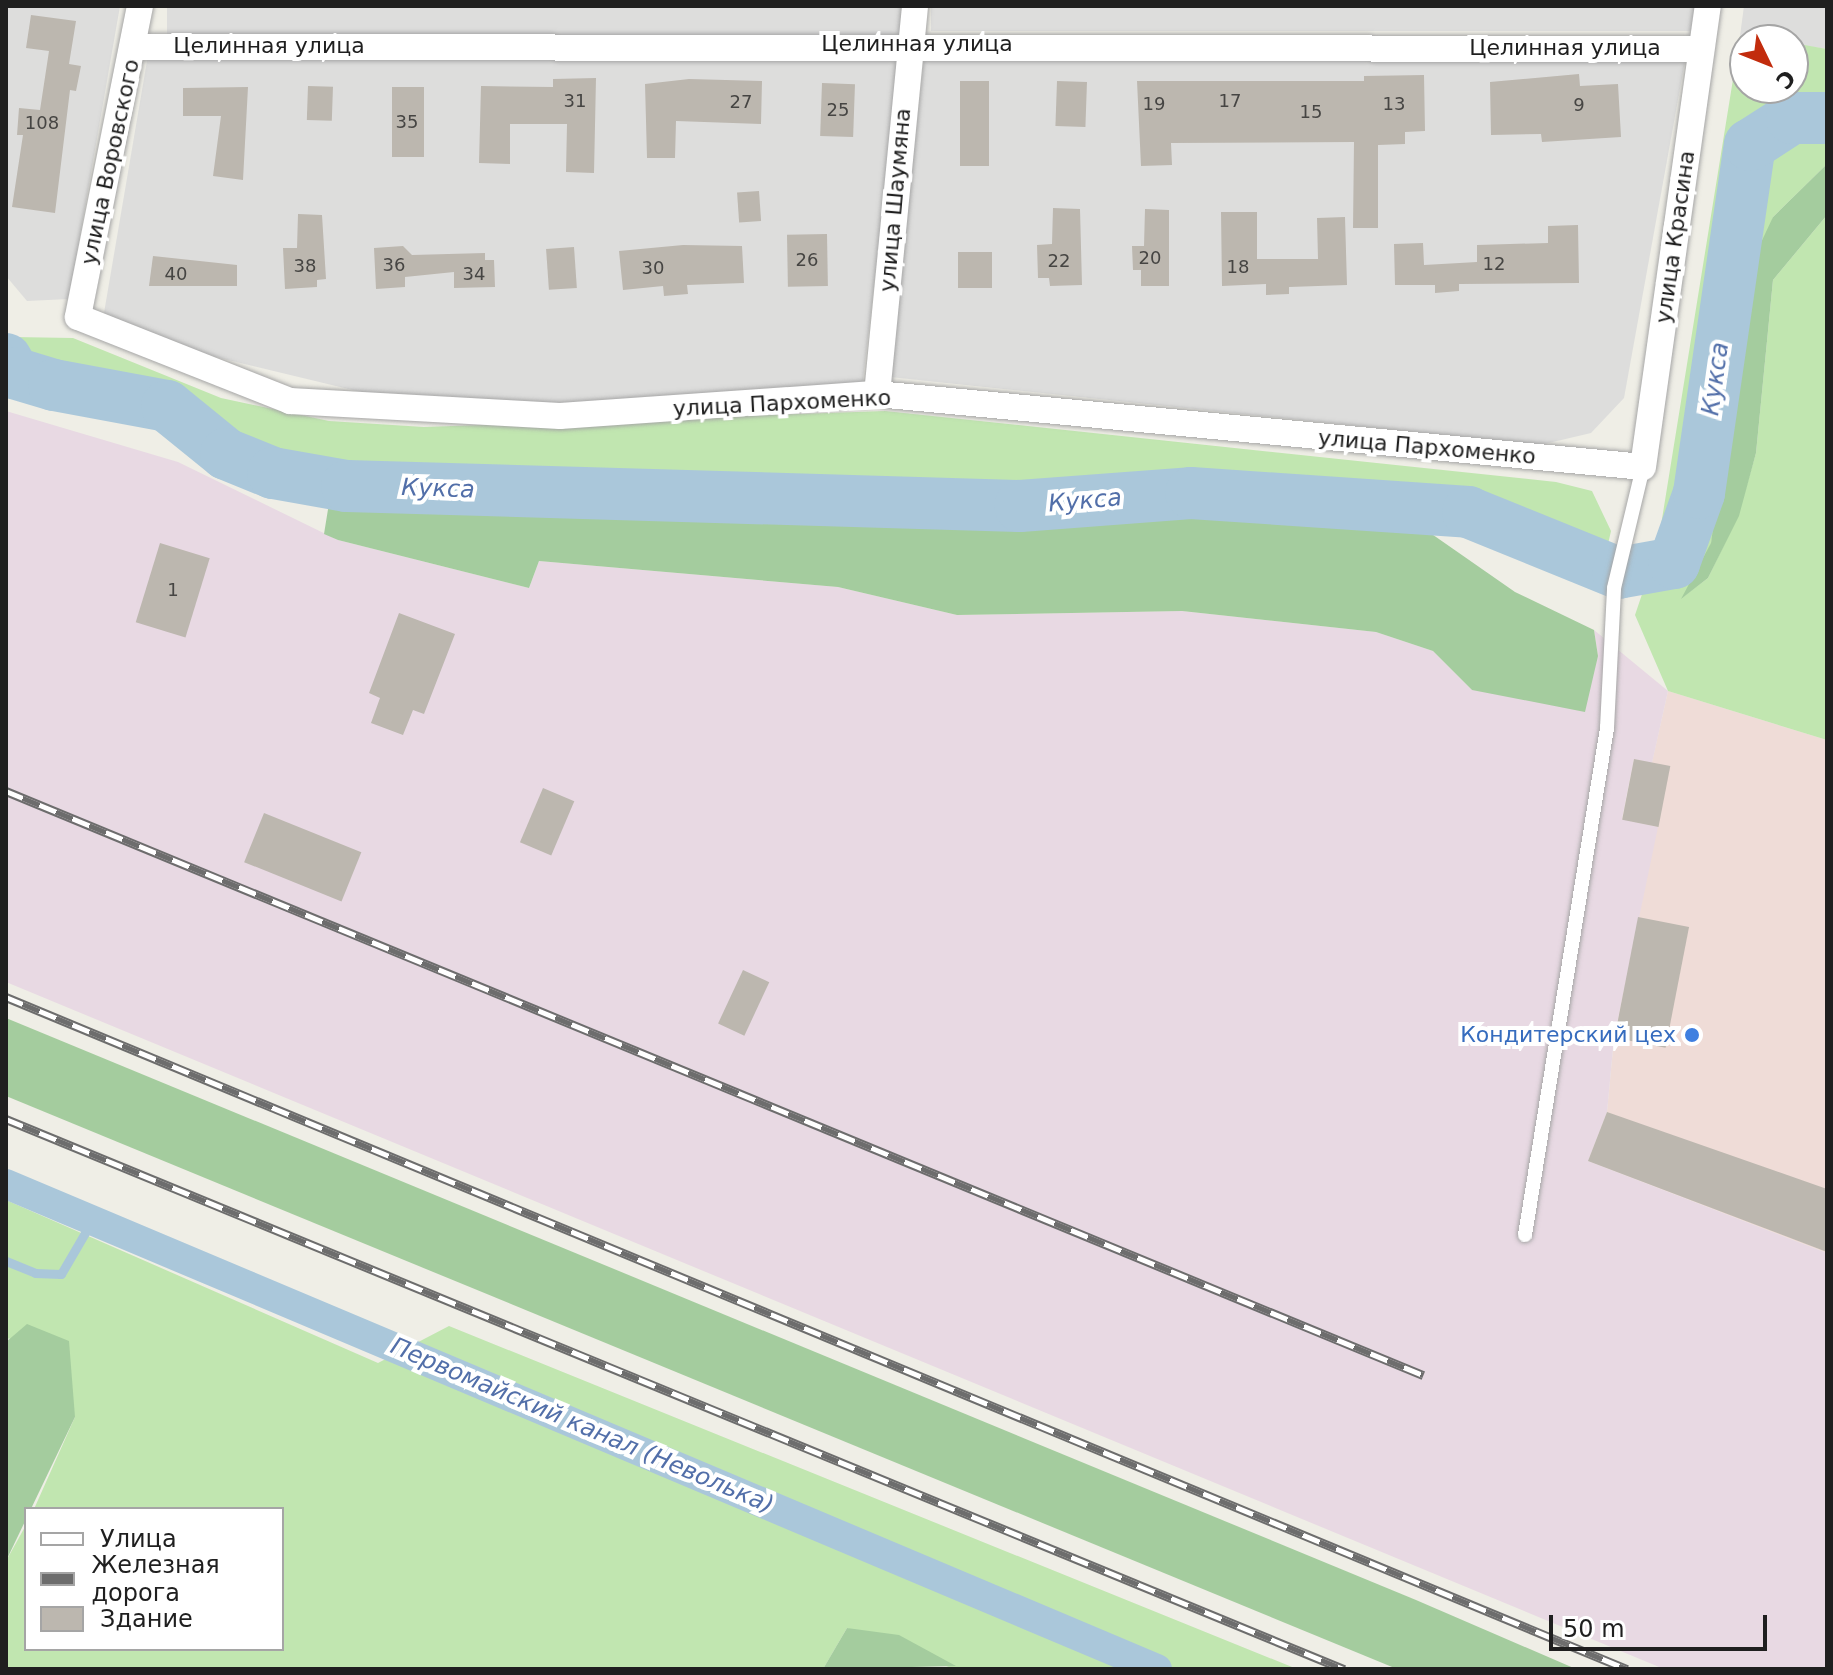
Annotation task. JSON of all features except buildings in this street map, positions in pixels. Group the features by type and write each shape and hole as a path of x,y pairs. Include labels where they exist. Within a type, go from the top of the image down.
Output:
{"street":[{"name":"улица Воровского","path":"78,317 140,6"},
{"name":"улица Шаумяна","path":"877,394 915,6"},
{"name":"улица Красина","path":"1643,467 1708,6"},
{"name":"Целинная улица","path":"134,47 909,44 1700,49"},
{"name":"улица Пархоменко","path":"78,317 290,401 560,416 877,394 1643,467"}],"lane":[{"path":"1525,1235 1607,728 1614,588 1643,467"}],"shaded area":[{"path":"6,6 120,6 69,299 27,301 6,276"},
{"path":"167,6 905,6 905,35 167,35"},
{"path":"931,6 1697,6 1697,31 931,31"},
{"path":"1744,6 1827,6 1827,49 1809,46 1809,24 1742,24"},
{"path":"148,55 901,60 862,387 555,405 365,393 178,348 104,313"},
{"path":"924,56 1685,61 1624,398 1591,433 1540,445 890,377"},
{"path":"6,411 178,462 338,540 529,588 539,561 838,587 957,615 1182,611 1376,632 1433,651 1472,690 1598,656 1594,630 1668,691 1652,763 1634,759 1622,819 1658,827 1614,1038 1607,1112 1588,1161 1827,1253 1827,1669 1664,1669 6,982"},
{"path":"1668,691 1827,740 1827,1253 1588,1161 1607,1112 1614,1038 1657,827 1622,820 1634,759 1652,762"}],"green space":[{"path":"1809,46 1827,49 1827,164 1773,217 1711,544 1683,597 1708,578 1738,516 1756,453 1773,280 1827,215 1827,740 1668,691 1635,615 1657,550 1729,104 1809,104"},
{"path":"1827,164 1827,215 1773,280 1756,453 1739,516 1708,578 1681,599 1711,543 1750,266 1773,217"},
{"path":"13,337 73,338 221,398 329,421 424,427 885,411 1556,482 1592,491 1611,531 1606,553 1461,500 1164,482 1000,494 332,470 226,438 176,398 22,362"},
{"path":"330,497 850,522 1191,507 1426,530 1515,592 1594,630 1598,656 1585,712 1472,690 1433,651 1376,632 1182,611 957,615 838,587 539,561 529,588 324,534"},
{"path":"6,1018 1416,1600 1576,1669 1397,1669 6,1096"},
{"path":"6,1200 378,1363 449,1326 1297,1669 954,1669 847,1628 823,1669 6,1669 6,1561 24,1529 24,1651 284,1651 284,1507 35,1507 75,1417 9,1338 6,1342"},
{"path":"27,1324 69,1341 75,1417 32,1507 24,1507 24,1523 6,1561 6,1342"},
{"path":"847,1628 899,1635 956,1666 823,1669"}],"waterway":[{"name":"Кукса","path":"6,359 14,373 54,385 167,406 226,454 273,473 347,486 1020,506 1191,493 1468,512 1618,573 1674,563 1699,493 1750,145 1792,118 1827,118"},
{"name":"Первомайский канал (Неволька)","path":"6,1184 1157,1669"},
{"path":"6,1261 35,1273 61,1274 92,1221"}],"railway":[{"path":"6,791 1423,1375"},
{"path":"6,997 1627,1669"},
{"path":"6,1119 1344,1669"}],"place":[{"name":"Кондитерский цех","path":"1692,1035"}]}
